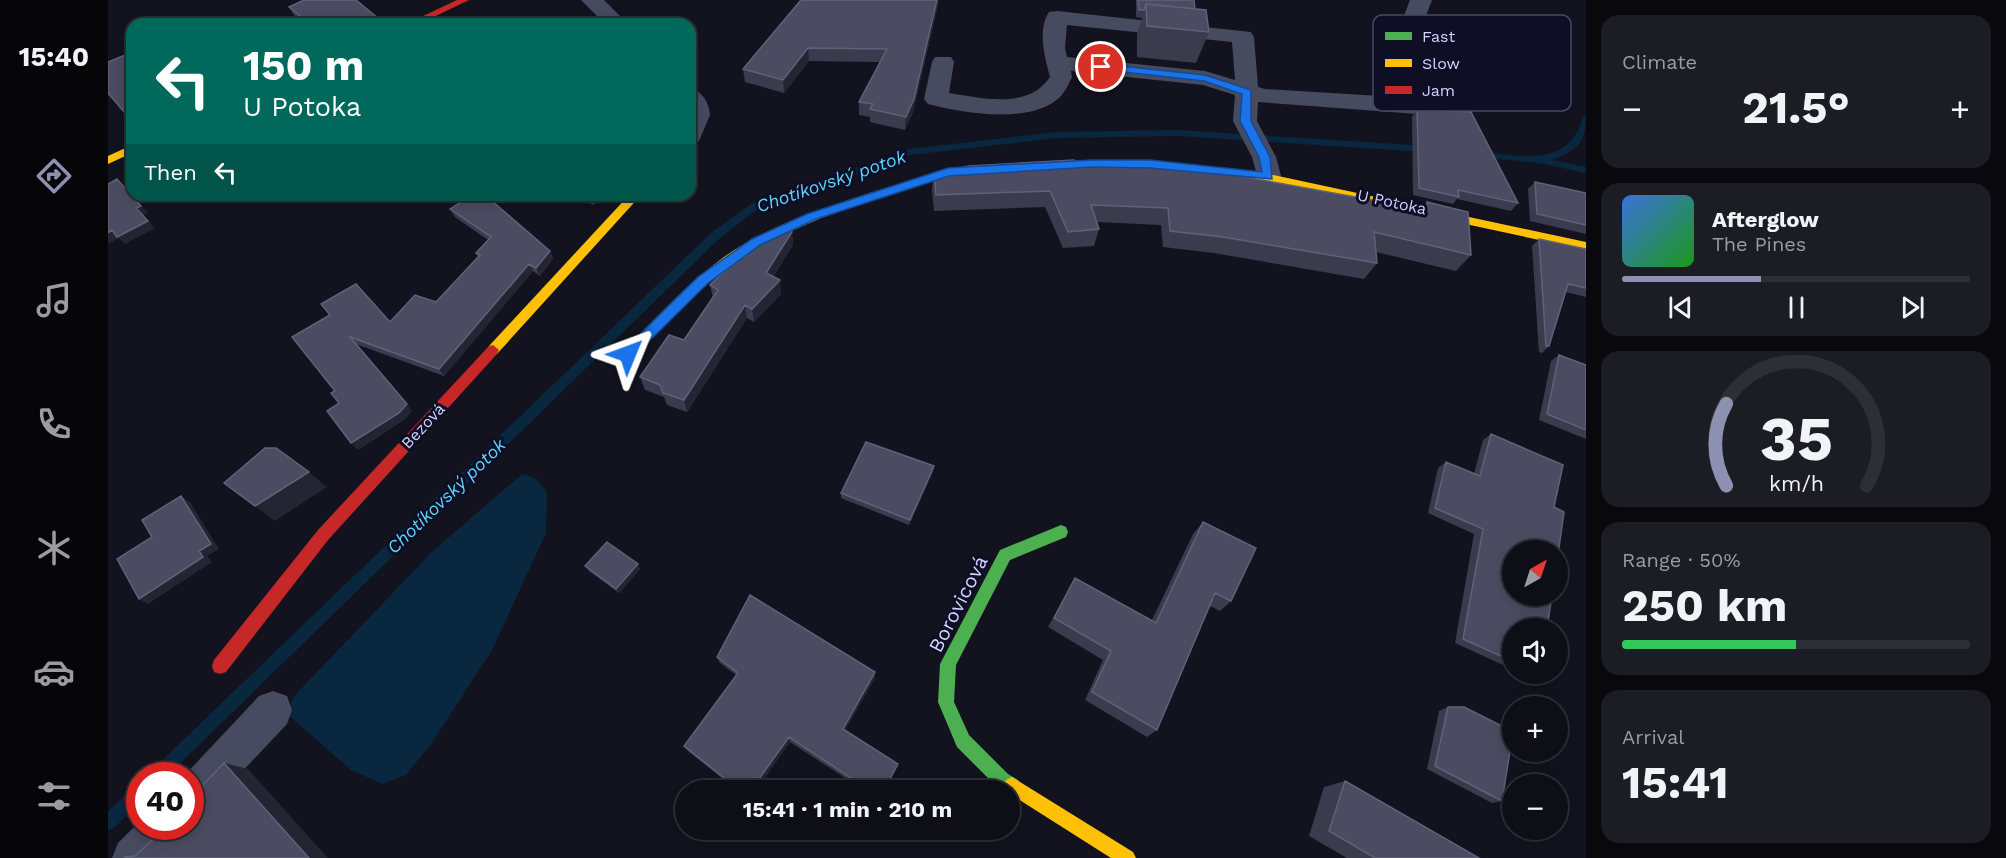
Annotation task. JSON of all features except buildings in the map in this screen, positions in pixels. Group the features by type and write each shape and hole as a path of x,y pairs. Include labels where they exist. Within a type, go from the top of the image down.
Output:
{"street":[{"path":"424,18 464,0"},
{"path":"592,0 611,18"},
{"path":"1415,15 1420,0"},
{"path":"943,62 936,99 984,106 1027,105 1050,95 1056,89 1061,77 1054,48 1057,17 1243,37 1247,92 1245,121 1266,167"},
{"path":"1059,63 1205,78 1263,96 1373,103"},
{"path":"696,104 699,114 696,121"},
{"path":"108,160 126,152"},
{"name":"U Potoka","path":"1020,168 1150,164 1266,167 1586,246"},
{"path":"628,354 703,281 756,242 812,216 948,172 996,169"},
{"name":"Bezová","path":"220,666 323,535 629,201"},
{"name":"Borovicová","path":"1060,532 1005,555 948,664 946,702 963,741 1002,780 1127,858"},
{"path":"204,783 273,710"},
{"path":"133,858 150,840"}],"water":[{"path":"522,474 537,479 547,493 546,533 491,652 431,744 406,775 382,784 351,770 287,714 294,696 433,551"}],"waterway":[{"path":"1544,159 1571,146 1580,135 1586,120"},
{"name":"Chotíkovský potok","path":"170,762 716,235 755,206 909,152 1056,135 1178,133 1427,149"},
{"name":"Chotíkovský potok","path":"1478,154 1539,160 1586,170"},
{"name":"Chotíkovský potok","path":"108,822 126,805"}],"traffic: fast":[{"path":"1002,780 963,741 946,702 948,664 1005,555 1061,532"}],"traffic: slow":[{"path":"108,160 126,152"},
{"path":"628,354 701,282 728,260 762,239 817,215 899,188 937,177 976,170"},
{"path":"1255,175 1586,246"},
{"path":"493,350 630,201"},
{"path":"1020,791 1127,858"}],"traffic: jam":[{"path":"424,18 464,0"},
{"path":"1034,167 1150,164 1255,175"},
{"path":"220,666 323,535 493,350"}],"route":[{"path":"628,354 703,281 756,242 812,216 948,172 1092,164 1150,164 1268,176 1264,157 1245,121 1247,92 1205,78 1101,67"}]}
